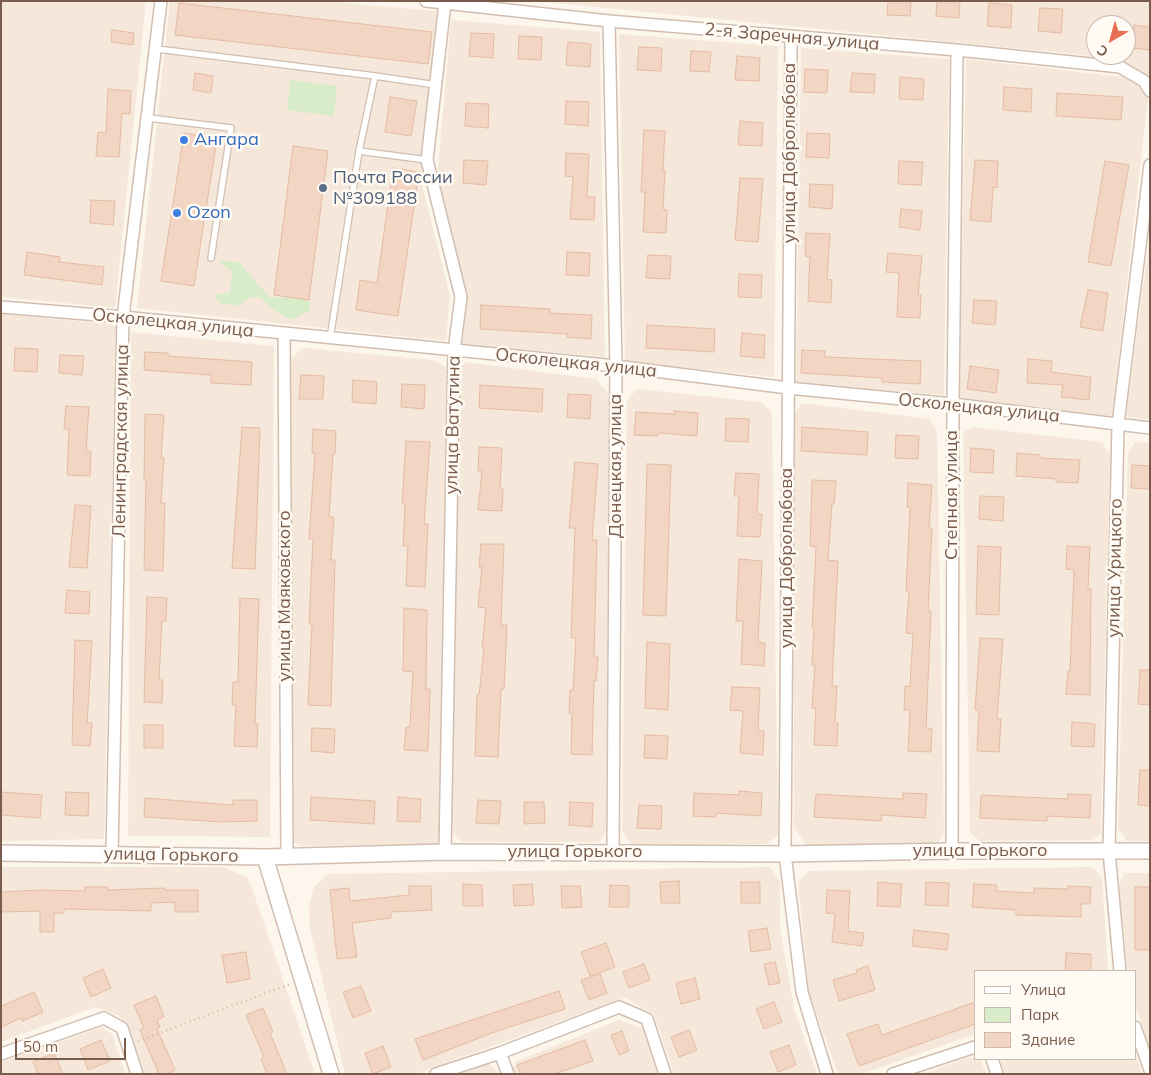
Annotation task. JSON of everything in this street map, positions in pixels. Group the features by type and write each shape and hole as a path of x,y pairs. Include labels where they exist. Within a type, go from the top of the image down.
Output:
{"street":[{"name":"Ленинградская улица","path":"112,853 123,317 149,118 161,1"},
{"name":"2-я Заречная улица","path":"426,1 609,21 957,50 1120,67 1144,80 1150,91"},
{"name":"улица Ватутина","path":"445,852 454,351 461,297 427,160 446,3"},
{"name":"Донецкая улица","path":"609,21 616,366 613,852"},
{"name":"улица Добролюбова","path":"791,37 785,854 802,992 827,1074"},
{"name":"Степная улица","path":"952,851 953,404 957,50"},
{"name":"улица Урицкого","path":"1120,970 1109,851 1118,424 1148,205 1150,165"},
{"name":"Осколецкая улица","path":"1,307 123,317 616,366 788,388 953,404 1150,428"},
{"name":"улица Маяковского","path":"284,334 287,857"},
{"name":"улица Горького","path":"1,853 112,853 287,857 445,852 785,854 952,851 1150,851"},
{"path":"265,857 331,1074"},
{"path":"436,1074 500,1053 619,1007 647,1019 665,1074"},
{"path":"1,1054 104,1018 122,1028 137,1074"},
{"path":"1136,1031 1150,1070"},
{"path":"893,1074 974,1047"},
{"path":"500,1053 508,1074"},
{"path":"992,1060 997,1074"}],"lane":[{"path":"156,49 436,85"},
{"path":"330,339 359,151 374,76"},
{"path":"149,118 231,128 211,258"},
{"path":"359,151 427,160"}],"path":[{"path":"128,1045 302,980"}],"shaded area":[{"path":"1,1 146,1 115,308 1,297"},
{"path":"170,1 323,1 437,11 422,185 450,296 446,341 137,308"},
{"path":"535,1 1150,1 1150,78 1126,65 1136,65 1136,15 1086,15 1086,55"},
{"path":"451,20 600,32 605,357 462,344 466,299 437,179"},
{"path":"619,34 778,46 774,377 625,362"},
{"path":"801,48 949,59 944,395 796,383"},
{"path":"966,59 1131,78 1148,97 1112,416 959,398"},
{"path":"1150,236 1150,420 1126,416"},
{"path":"1,314 111,324 116,327 104,839 1,841"},
{"path":"131,332 274,346 270,837 128,836"},
{"path":"303,348 433,360 447,367 441,838 435,844 300,846 293,841 291,358"},
{"path":"466,362 596,379 609,395 606,832 599,842 463,842 452,832 458,370"},
{"path":"637,389 761,402 772,412 778,835 767,844 631,845 622,831 627,400"},
{"path":"802,403 929,419 937,430 944,833 936,845 806,845 794,828 793,415"},
{"path":"972,427 1102,442 1110,455 1101,833 1093,840 980,841 970,833 963,433"},
{"path":"1135,442 1150,443 1150,841 1127,841 1118,829 1128,452"},
{"path":"1,867 223,867 246,877 252,888 315,1074 145,1074 128,1025 117,1015 95,1007 1,1042"},
{"path":"769,867 780,880 780,927 794,1009 817,1074 674,1074 654,1014 625,998 415,1074 345,1074 310,929 309,905 314,887 329,874"},
{"path":"1091,867 1102,877 1108,970 974,970 974,1034 862,1074 838,1074 809,993 798,882 809,871"},
{"path":"1124,873 1150,873 1150,1048 1136,1008 1136,970 1128,970 1119,885"},
{"path":"619,1020 643,1028 657,1074 515,1074 513,1068 517,1061"},
{"path":"101,1027 112,1034 125,1074 1,1074 1,1062"},
{"path":"1136,1056 1142,1074 1005,1074 1000,1060 1136,1060"},
{"path":"970,1057 974,1058 974,1060 981,1060 986,1074 923,1074"},
{"path":"488,1063 500,1074 456,1074"}],"green space":[{"path":"290,80 337,86 334,116 287,110"},
{"path":"218,261 239,262 269,297 303,299 310,302 310,310 291,320 273,310 260,297 248,298 239,305 221,304 214,295 230,292 232,272"}],"building":[{"path":"888,1 911,1 910,16 887,15"},
{"path":"937,1 960,1 959,18 936,16"},
{"path":"179,3 432,32 428,64 175,35"},
{"path":"989,3 1012,5 1011,28 987,26"},
{"path":"1040,8 1063,9 1061,33 1038,31"},
{"path":"1136,25 1150,27 1150,50 1136,48"},
{"path":"112,30 134,33 133,45 111,42"},
{"path":"471,33 494,34 493,58 469,56"},
{"path":"519,36 542,37 541,60 518,59"},
{"path":"568,42 591,44 590,67 566,65"},
{"path":"639,47 662,48 661,71 637,70"},
{"path":"691,51 711,52 709,72 690,71"},
{"path":"737,56 760,58 759,81 735,80"},
{"path":"805,69 828,70 827,93 804,92"},
{"path":"195,73 213,76 211,93 193,90"},
{"path":"852,73 875,74 874,93 850,92"},
{"path":"900,77 924,79 923,100 899,99"},
{"path":"1004,87 1032,89 1031,112 1003,110"},
{"path":"108,89 131,91 130,114 122,113 119,157 96,156 98,132 106,133"},
{"path":"1057,93 1123,97 1121,120 1056,116"},
{"path":"390,97 417,101 411,136 385,132"},
{"path":"566,101 589,102 588,126 565,124"},
{"path":"466,103 489,104 488,128 465,126"},
{"path":"740,121 763,123 762,146 738,145"},
{"path":"644,130 665,131 663,209 667,210 666,233 643,232 645,192 641,192"},
{"path":"184,133 217,139 194,286 161,281"},
{"path":"807,133 830,134 829,158 806,157"},
{"path":"293,146 328,151 309,300 274,295"},
{"path":"566,153 589,154 587,197 595,197 594,220 570,219 573,177 565,176"},
{"path":"464,160 488,161 486,185 463,183"},
{"path":"975,160 998,161 997,188 993,187 991,222 970,220"},
{"path":"899,161 923,162 921,185 898,184"},
{"path":"1105,161 1129,165 1111,266 1088,262"},
{"path":"393,168 419,172 398,316 356,310 360,280 377,283"},
{"path":"740,178 763,179 758,242 735,240"},
{"path":"810,184 833,185 832,209 809,207"},
{"path":"91,200 115,201 113,225 90,223"},
{"path":"901,209 922,211 920,230 899,227"},
{"path":"806,233 830,234 827,279 832,280 831,303 808,301 810,257 805,256"},
{"path":"27,252 60,257 59,262 104,267 102,285 24,275"},
{"path":"567,252 590,253 589,276 566,275"},
{"path":"888,253 922,256 918,295 921,295 920,318 897,317 899,273 886,272"},
{"path":"648,255 671,256 670,279 646,278"},
{"path":"739,274 762,275 761,298 738,297"},
{"path":"1088,290 1108,293 1103,331 1080,327"},
{"path":"974,300 997,301 995,325 972,323"},
{"path":"481,305 550,309 550,313 592,315 591,339 567,337 568,334 480,329"},
{"path":"647,325 715,329 714,352 646,348"},
{"path":"742,333 765,335 764,358 740,356"},
{"path":"15,348 38,349 37,372 14,371"},
{"path":"802,350 825,351 825,357 921,361 920,384 882,382 882,378 801,373"},
{"path":"145,352 168,353 168,356 252,362 251,385 211,383 211,375 144,370"},
{"path":"60,355 84,356 82,375 59,373"},
{"path":"1028,359 1052,361 1051,372 1091,377 1089,400 1061,397 1063,385 1027,383"},
{"path":"970,366 999,370 996,393 967,389"},
{"path":"301,375 324,376 323,399 299,399"},
{"path":"353,380 377,382 376,404 352,402"},
{"path":"402,384 425,385 424,409 401,407"},
{"path":"480,385 543,389 542,412 479,408"},
{"path":"568,394 591,395 590,419 567,417"},
{"path":"66,406 89,407 86,451 91,451 90,476 67,475 69,429 64,429"},
{"path":"674,411 698,413 697,436 658,433 658,436 634,435 636,412 674,414"},
{"path":"145,414 164,415 161,458 164,458 161,503 165,503 163,571 144,570"},
{"path":"726,418 749,419 748,442 725,441"},
{"path":"242,427 260,428 255,569 232,568"},
{"path":"802,427 868,432 867,455 801,451"},
{"path":"313,429 336,431 329,517 334,517 331,560 335,560 331,706 308,705 312,624 309,624 313,539 309,539 315,453 312,453"},
{"path":"896,435 919,436 918,459 895,458"},
{"path":"406,441 430,442 424,524 428,524 425,587 406,586 408,546 403,546 405,504 402,504"},
{"path":"479,447 502,448 500,488 503,488 502,511 478,510 482,471 478,471"},
{"path":"971,448 994,450 993,473 970,472"},
{"path":"1017,453 1040,455 1040,458 1080,460 1078,483 1056,482 1056,479 1016,476"},
{"path":"575,462 598,464 592,540 597,540 594,657 598,657 596,681 594,680 592,755 571,754 572,714 569,713 570,690 573,690 576,638 571,638 575,528 569,528"},
{"path":"647,464 671,465 666,616 643,615"},
{"path":"1132,465 1150,466 1150,489 1131,488"},
{"path":"736,473 759,474 757,514 762,514 760,537 737,536 739,496 734,496"},
{"path":"812,480 836,481 834,504 832,504 828,560 838,561 832,686 837,686 835,722 838,723 837,746 814,745 816,708 812,708 815,665 812,665 814,628 812,628 816,547 810,546"},
{"path":"908,483 932,485 929,528 932,528 928,611 931,611 926,728 932,729 931,752 908,751 910,710 904,710 905,686 910,687 913,634 906,633 909,591 906,591 910,507 907,507"},
{"path":"980,496 1004,497 1003,521 979,519"},
{"path":"75,505 91,506 87,568 69,567"},
{"path":"481,544 504,544 501,625 507,625 504,689 501,689 498,757 475,756 477,695 479,695 484,648 482,648 486,608 478,607 482,567 479,567"},
{"path":"978,546 1001,547 999,615 976,614"},
{"path":"1067,546 1090,547 1088,589 1091,589 1090,695 1066,694 1068,671 1070,671 1074,570 1066,569"},
{"path":"739,559 762,561 758,642 765,643 764,666 741,664 743,621 736,621"},
{"path":"67,590 90,592 89,614 65,613"},
{"path":"147,597 167,598 166,621 162,621 159,680 163,680 162,703 144,702"},
{"path":"240,598 259,599 255,723 258,724 257,747 234,746 236,705 232,705 233,682 238,682"},
{"path":"404,608 427,610 426,689 430,689 428,751 404,750 406,727 410,727 413,672 403,671"},
{"path":"980,638 1003,639 997,719 1001,719 999,752 977,751 979,710 975,710"},
{"path":"75,640 92,641 87,723 92,723 90,746 72,745"},
{"path":"647,642 670,644 668,710 645,708"},
{"path":"1140,670 1150,670 1150,705 1138,704"},
{"path":"732,687 760,688 758,731 764,731 763,755 740,753 743,711 730,710"},
{"path":"1072,722 1095,724 1094,747 1071,746"},
{"path":"144,725 163,725 163,748 144,748"},
{"path":"312,728 335,729 334,753 311,751"},
{"path":"645,735 668,736 667,759 644,758"},
{"path":"1140,770 1150,770 1150,806 1138,805"},
{"path":"739,791 762,793 761,816 717,813 716,817 693,816 694,793 739,795"},
{"path":"1,792 42,795 40,818 1,815"},
{"path":"66,792 89,793 88,816 65,815"},
{"path":"903,793 927,794 925,818 882,815 881,821 814,817 816,794 903,799"},
{"path":"1068,794 1091,795 1090,818 1047,816 1047,821 980,818 981,795 1068,799"},
{"path":"311,797 375,801 374,824 310,820"},
{"path":"398,797 421,799 420,822 397,821"},
{"path":"145,798 233,805 233,800 257,800 257,821 221,822 144,817"},
{"path":"478,800 501,801 499,824 476,823"},
{"path":"524,802 544,802 545,823 524,824"},
{"path":"570,802 593,803 592,827 569,825"},
{"path":"639,805 662,806 661,829 637,828"},
{"path":"679,881 680,903 661,903 660,882"},
{"path":"741,882 760,882 760,903 741,903"},
{"path":"878,882 902,884 900,907 877,906"},
{"path":"926,882 949,883 948,906 925,905"},
{"path":"463,884 482,885 483,906 463,906"},
{"path":"532,884 534,905 514,906 513,885"},
{"path":"974,884 997,885 996,891 1034,893 1034,888 1068,889 1068,886 1091,887 1090,904 1081,904 1081,917 1016,915 1016,910 972,907"},
{"path":"610,885 629,886 629,907 609,907"},
{"path":"409,886 431,886 432,910 391,912 391,918 352,923 357,957 337,959 330,890 349,888 350,901 409,895"},
{"path":"561,886 580,886 582,907 562,908"},
{"path":"85,887 108,887 108,890 165,888 165,890 198,890 198,912 175,912 175,902 151,903 151,911 64,909 64,913 54,913 54,932 40,932 40,911 1,912 1,892 41,890 85,891"},
{"path":"1135,887 1150,887 1150,950 1135,950"},
{"path":"827,890 850,891 848,931 864,933 862,946 832,942 835,914 826,913"},
{"path":"767,928 771,949 751,952 748,931"},
{"path":"914,930 949,934 947,950 912,946"},
{"path":"606,943 615,967 590,976 581,952"},
{"path":"246,952 250,979 227,983 222,955"},
{"path":"1066,953 1091,954 1091,970 1065,970"},
{"path":"775,962 780,983 769,985 764,964"},
{"path":"644,964 650,980 629,988 623,972"},
{"path":"868,966 875,990 839,1001 833,980 857,973 856,970"},
{"path":"103,969 111,988 91,997 83,978"},
{"path":"600,974 607,993 589,1000 581,980"},
{"path":"695,978 700,999 681,1004 676,983"},
{"path":"361,986 371,1011 353,1018 343,992"},
{"path":"559,991 565,1009 497,1031 423,1060 415,1039"},
{"path":"34,992 43,1012 22,1021 21,1018 1,1027 1,1006"},
{"path":"156,996 164,1017 157,1020 160,1027 157,1029 175,1070 167,1074 159,1074 140,1030 144,1028 134,1005"},
{"path":"774,1002 782,1022 764,1029 756,1009"},
{"path":"974,1002 974,1024 859,1066 847,1034 878,1024 882,1035"},
{"path":"263,1008 273,1032 270,1033 287,1074 267,1074 261,1059 264,1057 246,1015"},
{"path":"689,1030 697,1050 679,1057 671,1037"},
{"path":"622,1031 629,1051 619,1055 611,1035"},
{"path":"101,1040 110,1061 88,1070 80,1049"},
{"path":"585,1040 593,1061 554,1074 521,1074 517,1065"},
{"path":"789,1045 796,1065 778,1072 770,1052"},
{"path":"383,1046 391,1067 373,1074 365,1053"},
{"path":"54,1053 63,1074 38,1074 33,1062"}],"place":[{"name":"Ангара","path":"184,140"},
{"name":"Почта России №309188","path":"323,188"},
{"name":"Ozon","path":"177,213"}]}
